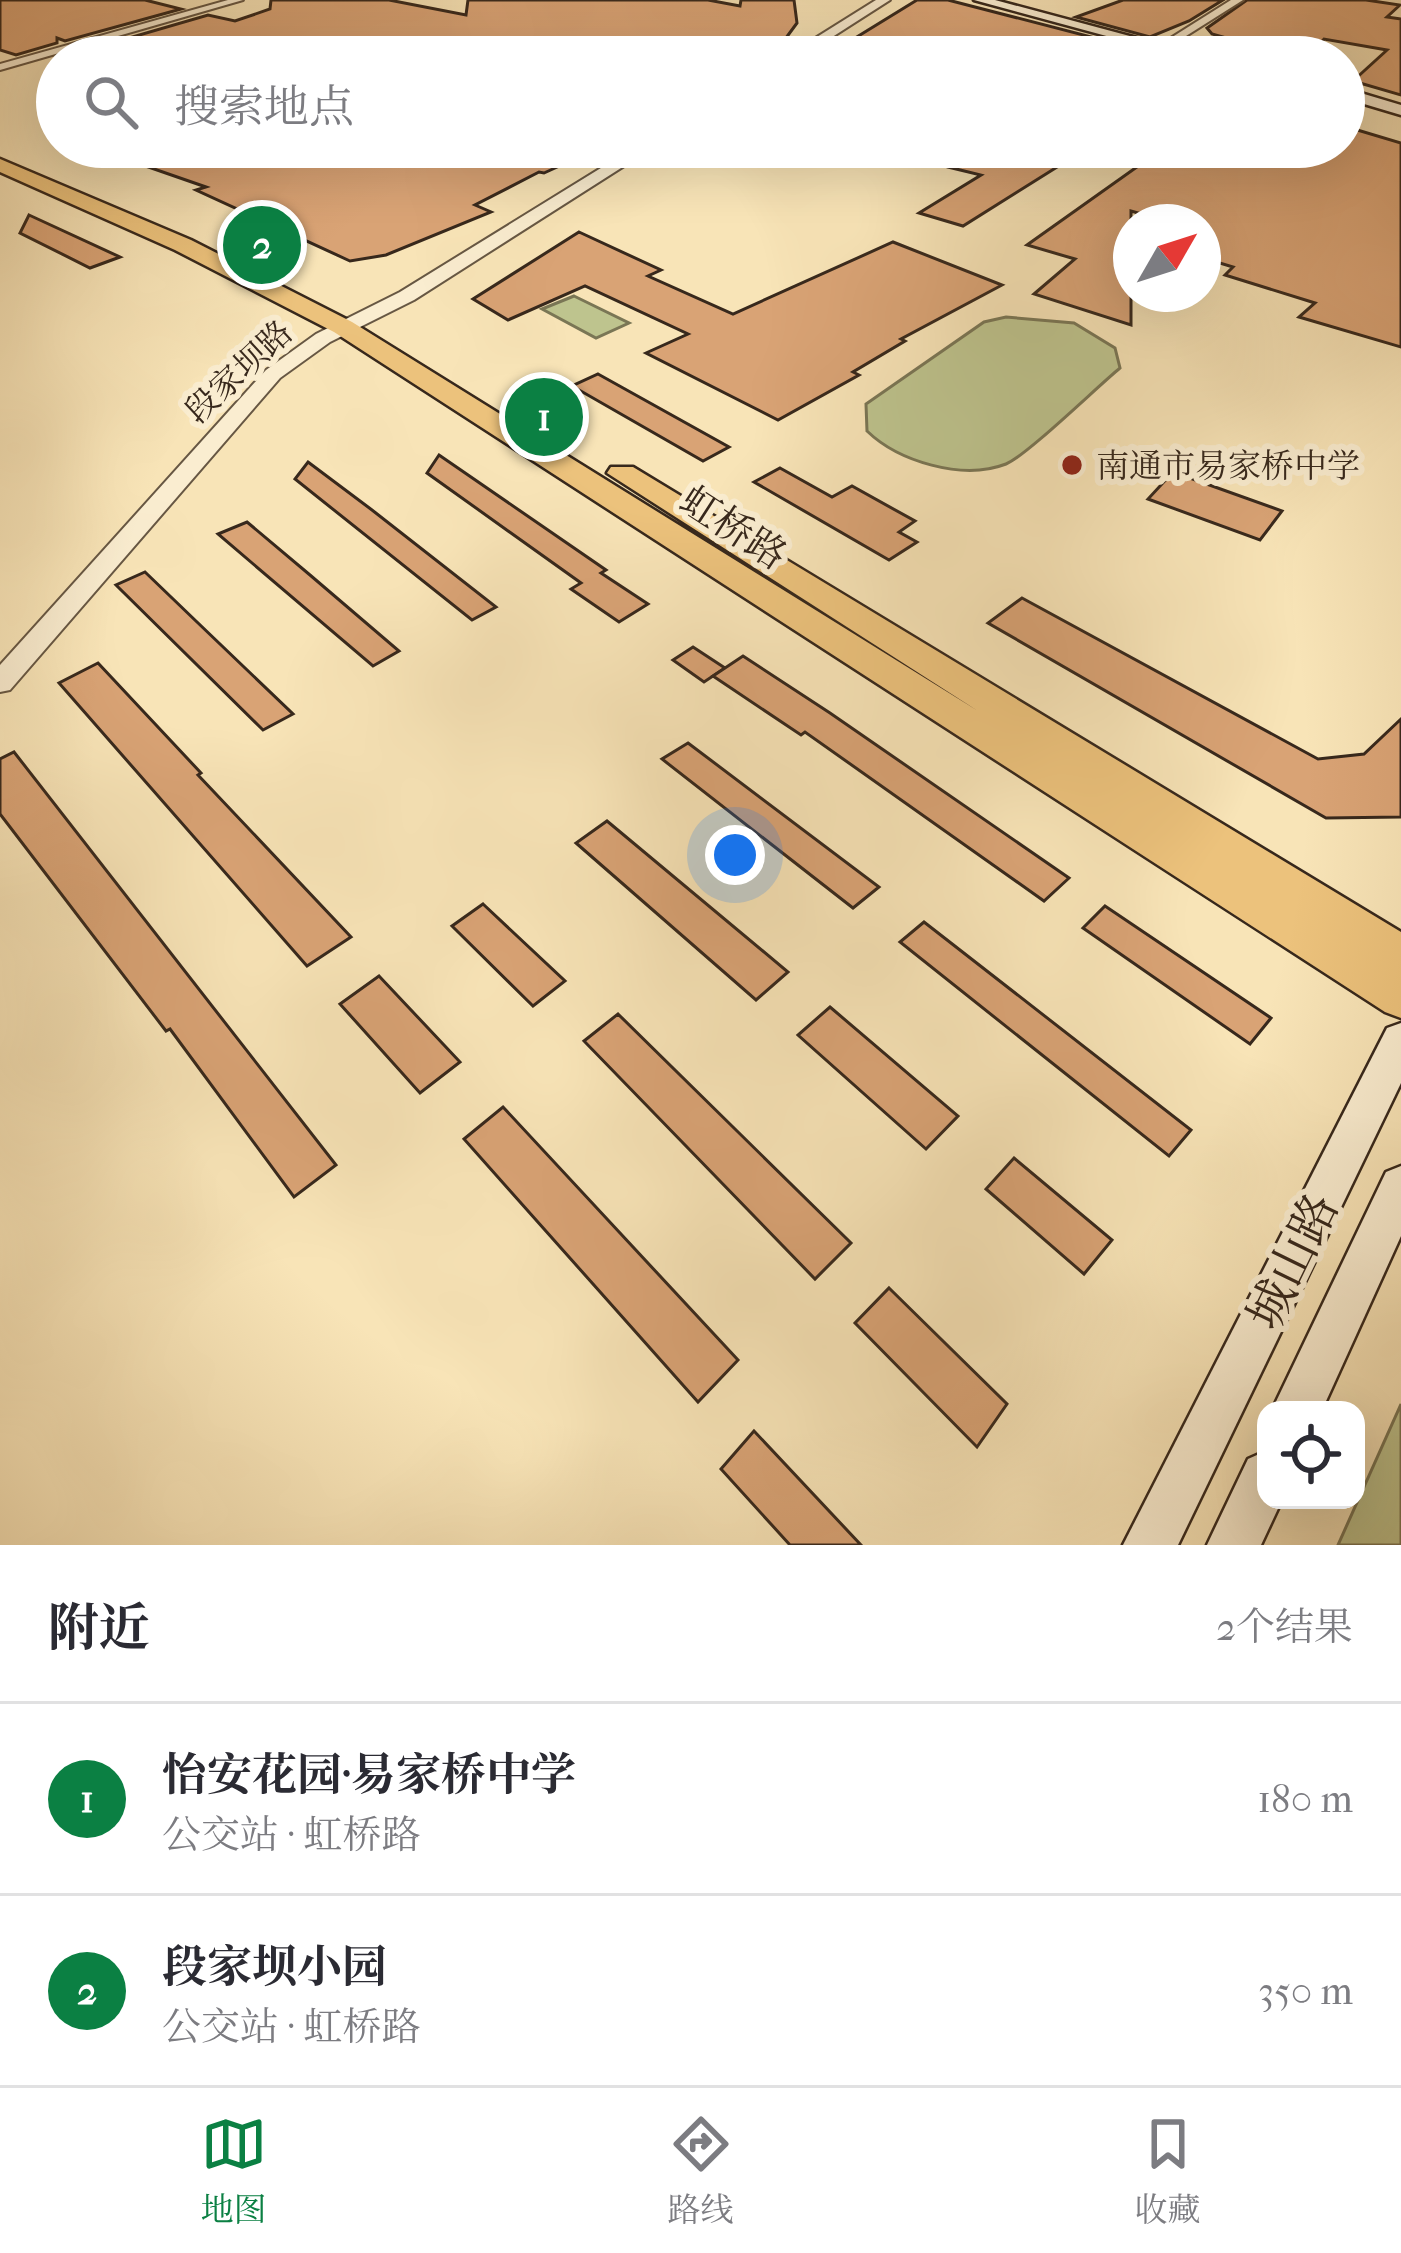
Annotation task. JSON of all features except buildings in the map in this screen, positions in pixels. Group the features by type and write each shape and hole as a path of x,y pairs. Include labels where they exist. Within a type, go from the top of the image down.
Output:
{"main road":[{"path":"980,0 1129,36"},
{"path":"1005,0 1134,36"},
{"path":"1365,102 1401,113"},
{"name":"虹桥路","path":"0,152 36,167"},
{"name":"虹桥路","path":"0,165 355,322 1401,998"},
{"name":"虹桥路","path":"39,168 200,234 355,322 1401,955"},
{"name":"城山路","path":"1150,1545 1401,1041"},
{"name":"城山路","path":"1301,1401 1401,1187"},
{"path":"1234,1545 1257,1496"}],"street":[{"path":"109,36 238,0"},
{"path":"826,36 884,0"},
{"path":"1180,36 1238,0"},
{"path":"5,65 36,56"},
{"name":"段家坝路","path":"0,683 253,393 298,354 611,168"}],"green space":[{"path":"574,296 629,323 596,338 542,309"},
{"path":"1006,317 1074,323 1115,348 1120,368 1029,448 989,469 932,465 896,451 867,431 866,404 984,322"},
{"path":"1401,1404 1401,1545 1338,1545 1354,1509 1365,1509 1365,1485"}],"place":[{"name":"段家坝小园","path":"262,245"},
{"name":"怡安花园·易家桥中学","path":"544,417"},
{"name":"南通市易家桥中学","path":"1072,465"}]}
